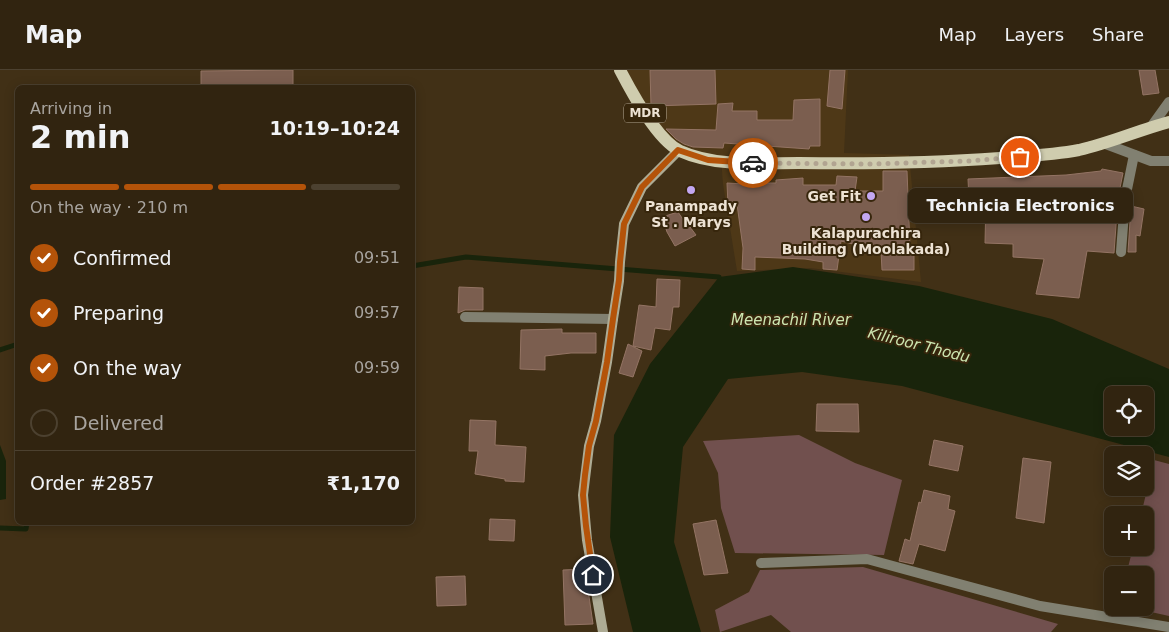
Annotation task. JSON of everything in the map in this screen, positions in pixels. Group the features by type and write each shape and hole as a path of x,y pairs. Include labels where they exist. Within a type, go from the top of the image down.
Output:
{"main road":[{"name":"MDR","path":"620,70 660,136 678,150 708,160 761,163 869,164 968,161 1020,157 1078,150 1103,144 1169,122"},
{"path":"603,632 587,540 583,495 589,446 607,362 619,280 624,224 642,187 678,150"}],"street":[{"path":"1151,127 1169,102"},
{"path":"1103,144 1151,161 1169,161"},
{"path":"1121,252 1126,199 1134,155"},
{"path":"465,317 613,319"},
{"path":"761,563 868,560 1040,606 1169,627"}],"shaded area":[{"path":"626,70 848,70 844,153 909,155 921,282 810,268 737,271 723,184 721,159 682,148 652,122"},
{"path":"799,435 855,463 902,480 884,555 735,553 721,508 718,473 703,441"},
{"path":"1154,460 1169,464 1169,616 1154,613 1154,566 1128,566 1131,556 1154,556 1154,506 1143,506 1145,496 1154,496"},
{"path":"863,567 1058,624 1051,632 791,632 771,615 720,632 715,610 749,592 760,570"}],"water":[{"name":"Meenachil River","path":"793,267 919,286 1052,319 1169,369 1169,457 1154,453 1154,446 1128,446 902,386 802,372 728,379 683,447 674,542 701,632 633,632 610,537 614,435 650,364 719,277"},
{"path":"0,445 6,461 6,499 0,500"}],"building":[{"path":"293,70 293,85 201,85 201,71"},
{"path":"650,70 715,70 716,104 651,106"},
{"path":"830,70 845,70 842,109 827,106"},
{"path":"1139,70 1155,70 1159,93 1143,95"},
{"path":"820,99 820,146 810,146 809,149 724,143 723,148 693,147 676,139 666,129 716,130 718,104 733,103 732,111 757,111 757,120 793,120 794,100"},
{"path":"1102,169 1123,173 1118,198 1114,253 1087,251 1079,298 1036,294 1044,259 1013,257 1013,244 985,243 986,199 969,200 968,179 1066,175 1101,171"},
{"path":"883,171 907,171 910,247 914,247 914,270 882,270 881,251 841,241 837,270 823,269 823,262 805,259 755,257 755,270 742,269 743,248 737,204 728,205 727,183 776,183 776,180 803,178 803,185 836,185 837,176 857,177 855,191 883,191"},
{"path":"1131,206 1144,209 1140,236 1136,235 1136,252 1128,252"},
{"path":"678,212 696,235 675,246 667,232 662,217"},
{"path":"657,279 680,280 679,307 673,307 670,330 655,328 651,350 633,346 639,305 656,307"},
{"path":"459,287 483,288 483,310 465,310 458,313"},
{"path":"562,329 562,333 596,333 596,353 545,356 545,370 520,369 521,330"},
{"path":"628,344 642,351 633,377 619,373"},
{"path":"817,404 858,404 859,432 816,431"},
{"path":"470,420 496,421 495,445 526,447 524,482 505,481 505,479 475,474 478,451 469,451"},
{"path":"934,440 963,446 958,471 929,465"},
{"path":"1023,458 1051,462 1044,523 1016,518"},
{"path":"924,490 950,496 948,509 955,511 945,551 919,544 913,564 899,561 905,539 910,541 919,502 921,503"},
{"path":"490,519 515,520 514,541 489,540"},
{"path":"716,520 728,573 704,575 693,524"},
{"path":"585,569 593,624 565,625 563,570"},
{"path":"465,576 466,605 437,606 436,577"}],"waterway":[{"path":"415,266 466,257 719,277"},
{"path":"0,350 15,345"},
{"path":"0,528 26,529 27,525"}],"way so far":[{"path":"753,163 869,164 968,161 1020,157"}],"place":[{"name":"Technicia Electronics","path":"1020,157"},
{"name":"Panampady St . Marys","path":"691,190"},
{"name":"Get Fit","path":"871,196"},
{"name":"Kalapurachira Building (Moolakada)","path":"866,217"}],"route":[{"path":"593,575 587,540 583,495 589,446 596,421 607,362 619,280 624,224 642,187 678,150 708,160 753,163"}],"water label":[{"name":"Kiliroor Thodu","path":"919,345"}]}
